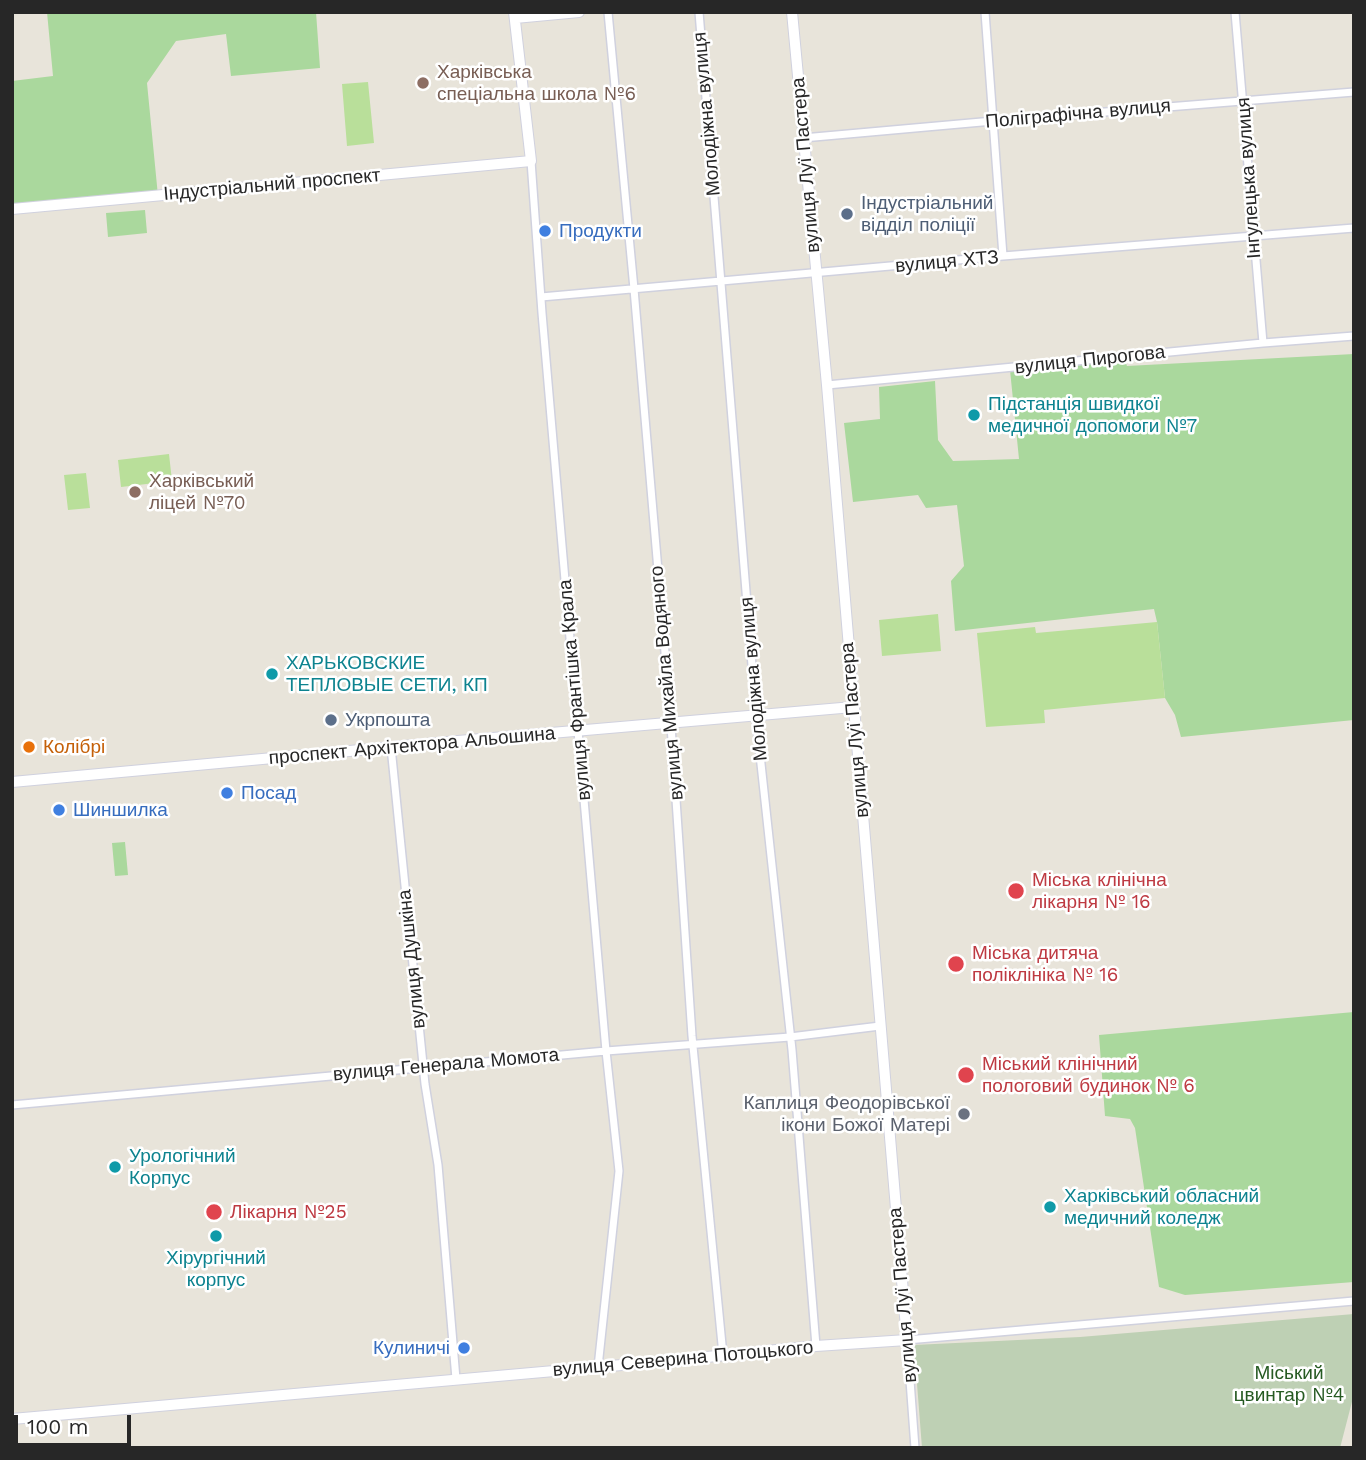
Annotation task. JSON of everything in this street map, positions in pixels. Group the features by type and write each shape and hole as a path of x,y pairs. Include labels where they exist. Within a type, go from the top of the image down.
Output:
{"street":[{"path":"515,15 579,12"},
{"name":"вулиця Михайла Водяного","path":"608,12 670,723 693,1045 723,1355"},
{"name":"Молодіжна вулиця","path":"699,12 756,716 790,1037 816,1346"},
{"name":"вулиця Луї Пастера","path":"792,12 827,385 915,1448"},
{"path":"985,12 1003,256"},
{"name":"Інгулецька вулиця","path":"1235,12 1263,343"},
{"name":"вулиця Франтішка Крала","path":"515,15 531,161 578,731 619,1171 598,1367"},
{"name":"Поліграфічна вулиця","path":"803,138 1354,92"},
{"name":"Індустріальний проспект","path":"12,209 531,161"},
{"name":"вулиця ХТЗ","path":"541,297 1354,228"},
{"name":"вулиця Пирогова","path":"827,385 1354,336"},
{"name":"проспект Архітектора Альошина","path":"12,782 853,707"},
{"name":"вулиця Душкіна","path":"391,747 424,1067 438,1165 456,1380"},
{"name":"вулиця Генерала Момота","path":"12,1105 790,1037 880,1026"},
{"name":"вулиця Северина Потоцького","path":"12,1419 816,1346 1354,1301"}],"green space":[{"path":"47,12 316,12 320,68 231,76 226,34 176,41 147,83 158,196 12,209 12,81 53,76"},
{"path":"368,82 374,143 347,146 342,84"},
{"path":"145,210 147,233 108,237 106,213"},
{"path":"1354,354 1354,720 1181,737 1175,715 1165,698 1154,609 955,631 951,581 964,566 957,505 926,508 918,495 853,502 844,423 880,419 879,387 935,381 938,440 953,461 1019,459 1010,370 1125,361 1127,366"},
{"path":"169,454 172,481 121,487 118,460"},
{"path":"86,473 90,508 68,510 64,475"},
{"path":"938,614 941,651 882,656 879,620"},
{"path":"1157,622 1165,698 1044,710 1045,723 986,727 977,633 1035,627 1036,633"},
{"path":"125,842 128,875 115,876 112,843"},
{"path":"1354,1012 1354,1282 1185,1295 1159,1287 1135,1128 1130,1119 1105,1116 1099,1035"},
{"name":"Міський цвинтар №4","path":"1354,1314 1354,1394 1340,1448 922,1448 914,1345 1080,1337"}],"place":[{"name":"Харківська спеціальна школа №6","path":"423,83"},
{"name":"Індустріальний відділ поліції","path":"847,214"},
{"name":"Продукти","path":"545,231"},
{"name":"Підстанція швидкої медичної допомоги №7","path":"974,415"},
{"name":"Харківський ліцей №70","path":"135,492"},
{"name":"ХАРЬКОВСКИЕ ТЕПЛОВЫЕ СЕТИ, КП","path":"272,674"},
{"name":"Укрпошта","path":"331,720"},
{"name":"Колібрі","path":"29,747"},
{"name":"Посад","path":"227,793"},
{"name":"Шиншилка","path":"59,810"},
{"name":"Міська клінічна лікарня № 16","path":"1016,891"},
{"name":"Міська дитяча поліклініка № 16","path":"956,964"},
{"name":"Міський клінічний пологовий будинок № 6","path":"966,1075"},
{"name":"Каплиця Феодорівської ікони Божої Матері","path":"964,1114"},
{"name":"Урологічний Корпус","path":"115,1167"},
{"name":"Харківський обласний медичний коледж","path":"1050,1207"},
{"name":"Лікарня №25","path":"214,1212"},
{"name":"Хірургічний корпус","path":"216,1236"},
{"name":"Кулиничі","path":"464,1348"}]}
